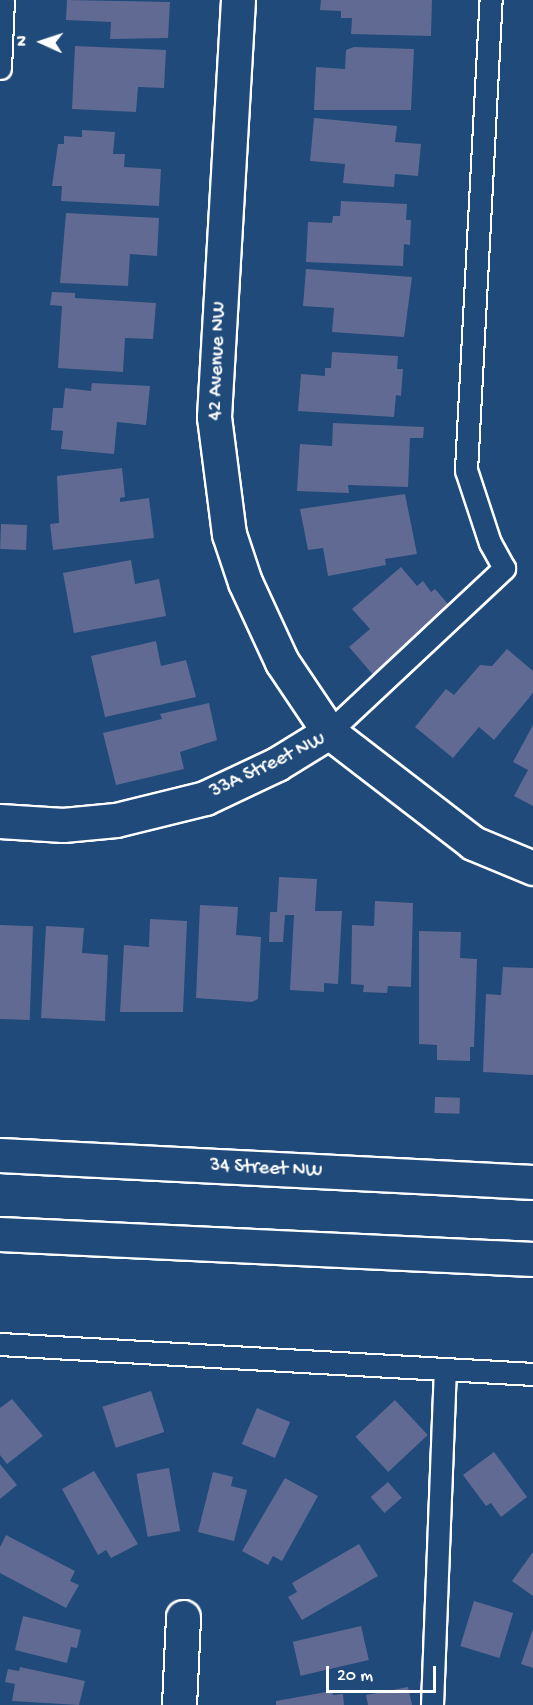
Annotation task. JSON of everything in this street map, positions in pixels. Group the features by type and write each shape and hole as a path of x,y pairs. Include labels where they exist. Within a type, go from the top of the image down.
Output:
{"street":[{"name":"42 Avenue NW","path":"238,0 214,417 229,534 245,582 282,662 329,732"},
{"name":"33A Street NW","path":"0,821 63,825 116,820 205,798 277,764 329,732 473,843 533,868"},
{"name":"34 Street NW","path":"0,1155 533,1182"},
{"path":"0,1234 533,1260"},
{"path":"179,1705 183,1617"}],"lane":[{"path":"0,68 3,0"},
{"path":"329,732 504,568 490,543 466,470 491,0"},
{"path":"0,1344 533,1374"},
{"path":"432,1705 445,1369"}],"building":[{"path":"67,0 170,2 168,38 110,39 111,22 66,20"},
{"path":"321,0 432,0 431,36 351,34 352,18 341,18 341,11 320,10"},
{"path":"75,46 166,50 164,88 138,87 136,112 72,109"},
{"path":"354,47 414,49 411,110 314,110 316,67 345,69 346,50"},
{"path":"314,118 397,126 395,142 421,144 418,176 395,174 394,187 343,183 345,164 310,161"},
{"path":"82,130 115,132 113,154 125,154 124,167 161,169 159,206 61,201 62,186 52,186 58,144 64,144 64,136 82,137"},
{"path":"341,201 407,204 406,220 411,220 410,245 404,244 403,266 306,262 308,222 332,223 333,216 340,216"},
{"path":"66,213 159,218 157,256 130,254 128,286 60,283"},
{"path":"306,269 412,277 404,337 332,332 334,308 303,306"},
{"path":"52,292 75,293 75,298 156,303 153,339 125,338 123,372 58,368 62,306 50,305"},
{"path":"332,352 398,356 397,369 403,369 401,396 396,395 394,417 298,411 301,374 325,376 325,368 331,368"},
{"path":"92,383 150,386 146,425 117,422 114,454 61,449 63,431 51,430 53,408 63,408 65,388 91,391"},
{"path":"333,423 424,427 423,438 410,438 408,487 348,485 349,493 297,491 300,444 332,446"},
{"path":"122,468 125,497 120,498 120,502 149,498 154,538 53,550 50,524 59,523 57,476"},
{"path":"405,494 417,554 385,559 386,565 328,576 323,548 308,550 300,509"},
{"path":"1,524 27,525 26,550 0,549"},
{"path":"131,560 135,584 159,579 166,616 74,633 63,573"},
{"path":"401,567 417,586 423,581 431,592 435,589 454,611 375,677 349,647 370,629 352,609"},
{"path":"156,641 161,666 186,660 196,697 105,717 91,656"},
{"path":"507,649 533,671 533,693 494,740 479,727 453,758 415,727 446,689 454,695 480,665 492,666"},
{"path":"209,703 217,740 180,752 184,769 116,785 103,733 162,719 160,714"},
{"path":"533,725 533,806 514,796 528,770 513,762"},
{"path":"279,877 317,879 315,911 342,911 338,984 324,983 324,992 290,990 294,915 285,915 283,942 269,942 270,912 277,912"},
{"path":"375,901 413,903 411,987 388,986 387,993 363,992 364,985 351,984 352,925 374,926"},
{"path":"200,905 238,907 236,935 261,937 258,999 252,1002 196,998"},
{"path":"150,919 187,921 183,1012 120,1012 124,945 149,947"},
{"path":"0,925 33,926 30,1020 0,1019"},
{"path":"46,926 84,928 82,953 108,955 105,1021 41,1018"},
{"path":"419,931 461,932 460,958 477,959 474,1047 470,1047 470,1061 437,1060 437,1045 419,1044"},
{"path":"503,967 533,968 533,1075 483,1072 486,994 501,995"},
{"path":"435,1097 460,1098 459,1114 434,1113"},
{"path":"151,1391 164,1432 116,1448 102,1407"},
{"path":"12,1399 43,1436 7,1464 0,1455 0,1408"},
{"path":"395,1400 428,1435 388,1472 356,1437"},
{"path":"257,1408 290,1422 275,1458 242,1444"},
{"path":"494,1452 527,1497 501,1517 491,1503 486,1506 463,1475"},
{"path":"0,1464 17,1485 0,1499"},
{"path":"169,1468 180,1531 148,1537 137,1474"},
{"path":"94,1471 138,1544 111,1558 106,1550 98,1555 62,1489"},
{"path":"213,1472 233,1477 231,1486 247,1490 234,1541 198,1532"},
{"path":"285,1478 318,1496 282,1561 273,1556 268,1565 242,1551"},
{"path":"388,1482 402,1498 384,1513 371,1497"},
{"path":"6,1535 75,1571 70,1581 79,1585 66,1608 0,1573 0,1547"},
{"path":"359,1544 378,1576 302,1620 288,1597 297,1592 292,1583"},
{"path":"533,1552 533,1596 512,1581"},
{"path":"474,1601 513,1613 499,1658 460,1646"},
{"path":"23,1616 81,1630 77,1648 71,1647 67,1663 15,1650"},
{"path":"361,1626 369,1660 301,1676 293,1642"},
{"path":"533,1629 533,1668 521,1664"},
{"path":"20,1667 85,1681 79,1705 12,1701 15,1684 5,1682 8,1669 19,1671"},
{"path":"408,1687 412,1705 368,1705 366,1695"},
{"path":"332,1691 333,1695 343,1694 344,1705 276,1705 276,1701"}]}
